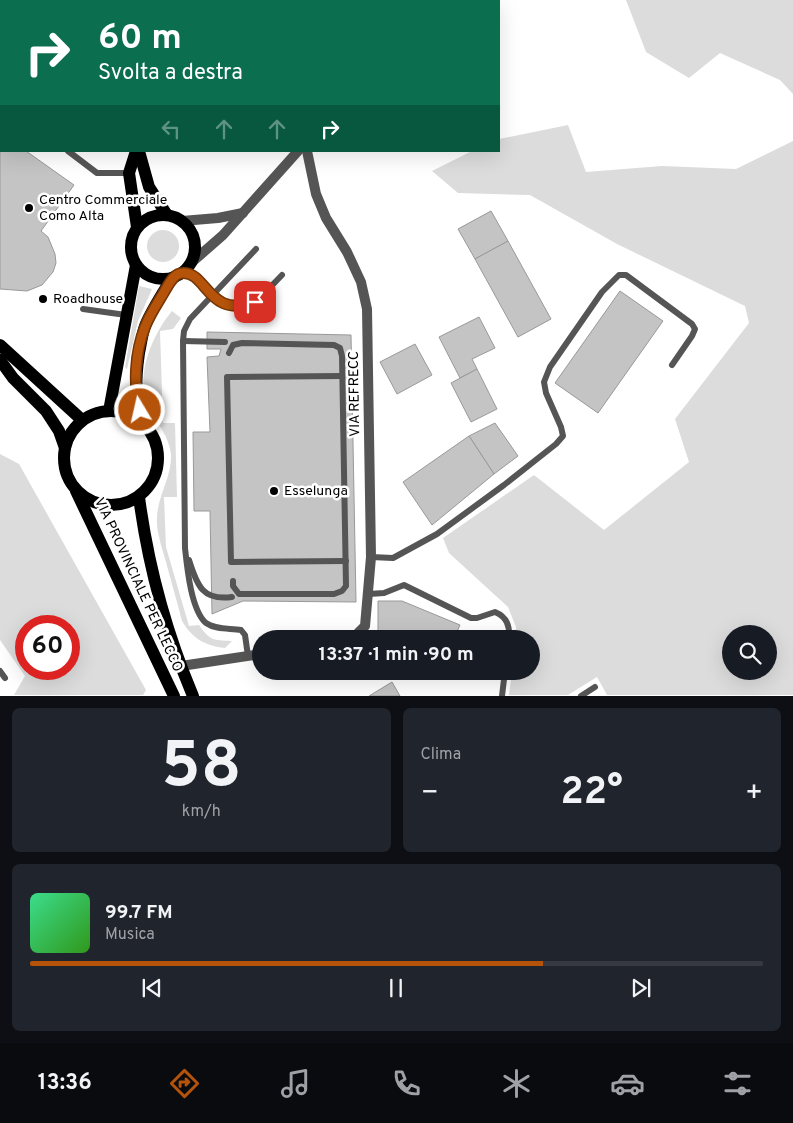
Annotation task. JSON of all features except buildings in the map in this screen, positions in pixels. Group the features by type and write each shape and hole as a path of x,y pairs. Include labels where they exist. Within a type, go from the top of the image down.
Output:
{"main road":[{"path":"137,228 129,173 138,152"},
{"path":"138,152 149,186 167,216"},
{"path":"0,360 6,376 46,410 65,448 65,469 74,486 86,498 100,504 126,503 139,496 150,486 158,459 156,444 140,410 136,393 136,372 145,326 177,275 191,263 195,252 190,231 182,221 172,216 152,217 137,228 132,238 132,254 136,265 153,278 164,279 177,275"},
{"path":"109,411 136,265"},
{"path":"0,345 82,420"},
{"path":"65,448 74,428 82,420 98,412 125,412 139,419 150,432"},
{"name":"VIA PROVINCIALE PER LECCO","path":"74,486 174,696"},
{"name":"VIA PROVINCIALE PER LECCO","path":"139,496 146,549 167,625 193,696"}],"street":[{"path":"191,263 223,235 297,152"},
{"name":"VIA REFRECC","path":"307,152 316,194 326,218 351,259 360,282 367,309 371,557 365,626 360,630"},
{"path":"182,221 218,218 243,213"},
{"path":"181,666 252,655"}],"lane":[{"path":"69,152 97,173 129,173"},
{"path":"248,656 245,636 241,630 218,628 206,623 195,604 187,572 185,548 183,341 184,331 190,319 256,248"},
{"path":"177,275 196,279 219,302 227,306 246,306 255,302 282,275"},
{"path":"371,557 393,558 437,534 556,444 563,436 546,393 544,382 550,367 602,292 619,275 626,275 692,324 695,329 672,365"},
{"path":"83,309 126,315"},
{"path":"183,341 225,342"},
{"path":"229,353 234,345 242,343 334,345 340,348 342,356 346,561 346,586 342,591 334,594 240,594 233,586 233,580"},
{"path":"342,376 227,377 231,562 346,561"},
{"path":"185,548 192,572 207,595 218,599 232,597"},
{"path":"369,594 384,593 404,585 471,618 495,612 507,620 509,630"},
{"path":"0,671 5,678"},
{"path":"502,696 504,680"},
{"path":"581,696 596,687"}],"shaded area":[{"path":"626,0 793,0 793,94 780,80 720,53 689,78 646,52"},
{"path":"568,125 586,172 662,166 736,169 793,141 793,695 607,695 597,677 568,695 509,695 511,680 540,680 540,630 516,630 508,607 449,553 443,538 534,475 604,530 689,462 675,419 749,323 745,306 617,244 530,195 458,193 432,171 470,152 500,152 500,139"},
{"path":"163,230 169,231 174,235 178,240 178,252 174,257 169,261 163,262 157,261 152,257 148,252 147,246 148,240 152,235 157,231"},
{"path":"139,286 152,289 138,321 127,369 125,367"},
{"path":"172,311 181,318 173,329 160,331 163,423 175,423 177,497 164,497 166,547 189,626 199,625 212,639 232,641 225,648 200,640 190,632 182,621 157,528 158,509 171,462 171,454 166,436 145,398 143,385 144,371 152,345 158,332"},
{"path":"0,454 19,464 146,690 143,695 14,695 23,680 80,680 80,615 15,615 15,662 0,640"}],"place":[{"name":"Centro Commerciale Como Alta","path":"29,208"},
{"name":"Roadhouse","path":"43,299"},
{"name":"Esselunga","path":"274,491"}],"route":[{"path":"140,410 136,393 136,372 145,326 172,278 182,273 187,274 196,279 219,302 227,306 246,306 255,302"}]}
